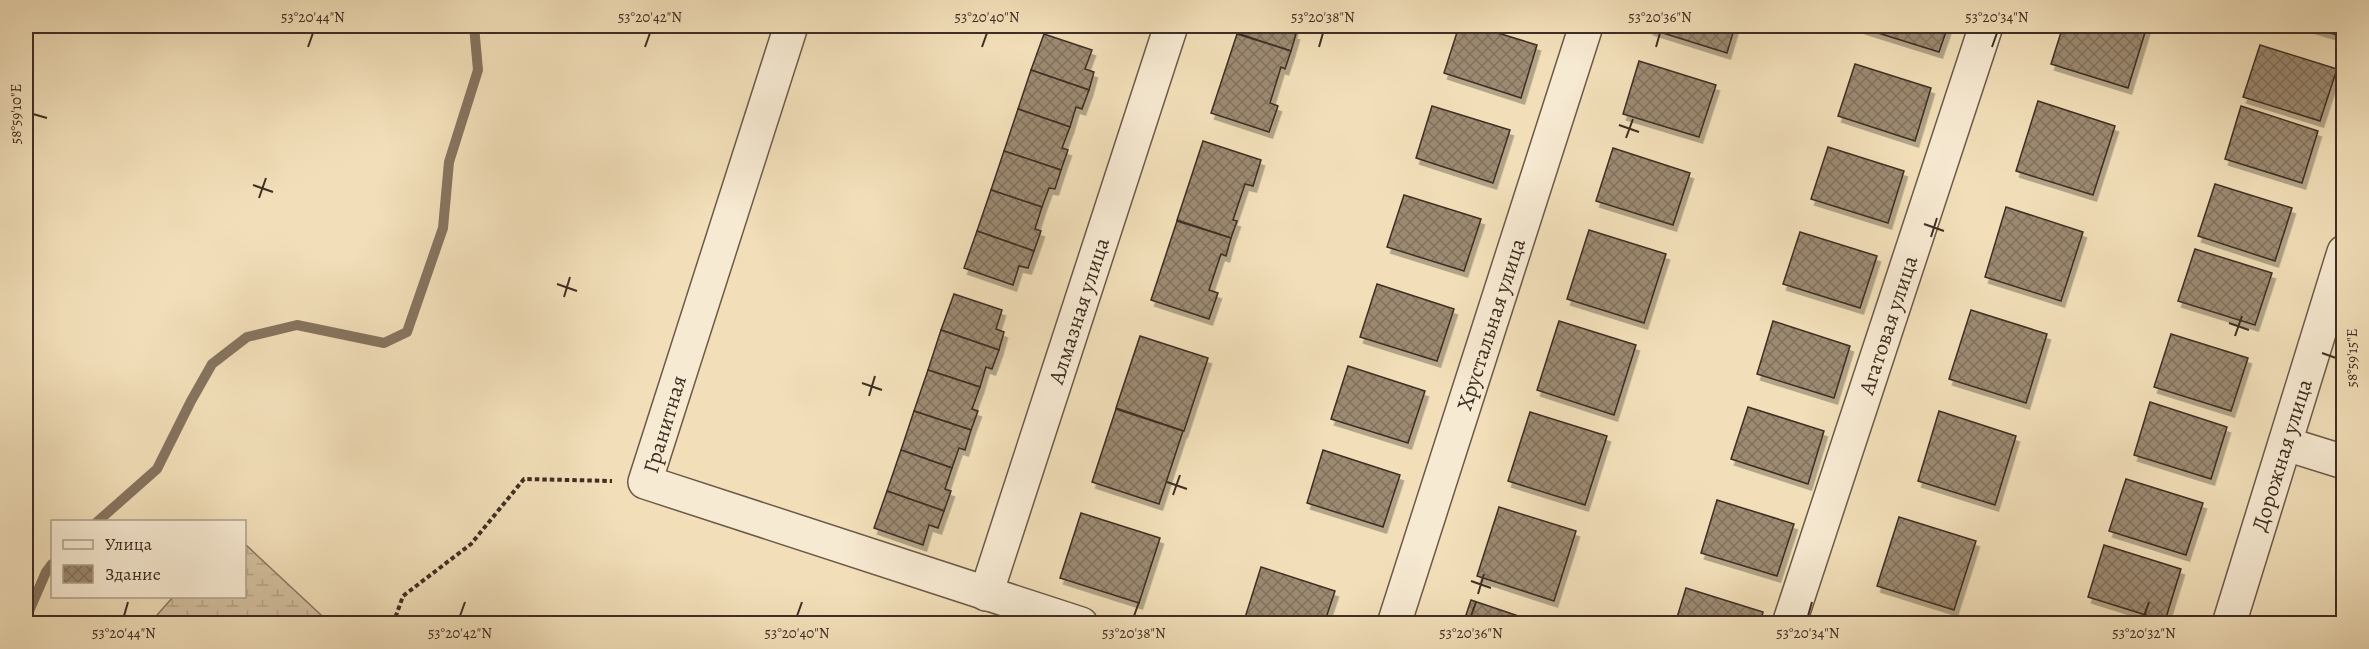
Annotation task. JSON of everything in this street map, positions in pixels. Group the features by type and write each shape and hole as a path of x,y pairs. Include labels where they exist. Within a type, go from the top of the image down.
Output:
{"street":[{"name":"Гранитная","path":"791,26 645,482 1081,624"},
{"name":"Алмазная улица","path":"986,594 1171,26"},
{"name":"Хрустальная улица","path":"1394,624 1586,26"},
{"name":"Агатовая улица","path":"1789,624 1986,26"},
{"name":"Дорожная улица","path":"2229,624 2343,252"},
{"path":"2286,444 2343,462"}],"path":[{"path":"393,624 403,596 471,544 524,479 645,482"}],"green space":[{"path":"246,545 321,615 319,623 150,623 172,598 246,598"}],"building":[{"path":"1240,26 1295,26 1293,33 1296,34 1291,51 1237,33"},
{"path":"1459,26 1475,26 1537,45 1521,98 1444,73"},
{"path":"1651,26 1735,26 1727,53 1650,29"},
{"path":"1863,26 1948,26 1939,52 1862,28"},
{"path":"2063,26 2147,26 2128,88 2051,64"},
{"path":"2306,26 2344,26 2344,37"},
{"path":"1044,34 1092,50 1085,69 1094,72 1089,90 1031,70"},
{"path":"1237,34 1291,51 1285,69 1281,67 1270,103 1278,106 1269,132 1211,113"},
{"path":"2260,45 2337,69 2320,121 2243,97"},
{"path":"1639,61 1716,85 1699,137 1623,114"},
{"path":"1855,64 1931,88 1915,141 1838,116"},
{"path":"1031,70 1089,90 1082,109 1076,107 1070,127 1018,109"},
{"path":"2038,101 2115,126 2093,195 2016,171"},
{"path":"1432,106 1510,130 1493,183 1416,158"},
{"path":"2241,106 2318,131 2302,183 2225,159"},
{"path":"1018,109 1070,127 1062,148 1068,150 1061,170 1004,151"},
{"path":"1203,141 1261,160 1253,186 1245,184 1233,220 1237,221 1231,238 1177,220"},
{"path":"1828,147 1904,171 1888,223 1811,199"},
{"path":"1613,148 1690,173 1673,225 1596,201"},
{"path":"1004,151 1061,170 1055,189 1049,188 1042,207 991,190"},
{"path":"2215,184 2292,208 2275,261 2198,236"},
{"path":"991,190 1042,207 1035,229 1041,231 1034,251 977,231"},
{"path":"1404,195 1481,219 1464,271 1387,247"},
{"path":"2006,207 2083,232 2061,301 1985,277"},
{"path":"1177,221 1231,238 1226,256 1221,254 1209,290 1218,293 1209,319 1151,300"},
{"path":"1589,230 1666,254 1644,323 1567,299"},
{"path":"977,231 1034,251 1028,268 1019,266 1013,285 964,268"},
{"path":"1800,232 1877,256 1860,308 1783,284"},
{"path":"2195,249 2272,273 2255,325 2178,301"},
{"path":"1377,284 1454,309 1437,361 1360,337"},
{"path":"954,294 1002,310 996,329 1004,332 999,350 941,330"},
{"path":"1971,310 2047,334 2026,403 1949,379"},
{"path":"1559,321 1636,345 1614,415 1537,390"},
{"path":"1773,321 1850,346 1834,398 1757,374"},
{"path":"941,330 999,350 992,369 986,367 980,387 928,370"},
{"path":"2171,334 2248,358 2231,411 2154,387"},
{"path":"1140,336 1208,358 1184,431 1116,408"},
{"path":"1348,366 1425,391 1408,443 1331,419"},
{"path":"928,370 980,387 972,409 978,411 971,430 914,411"},
{"path":"2150,402 2227,427 2211,479 2134,455"},
{"path":"1748,407 1824,431 1808,484 1731,459"},
{"path":"1116,409 1183,431 1159,504 1092,482"},
{"path":"914,411 971,430 965,450 959,448 952,468 901,450"},
{"path":"1939,411 2016,436 1995,505 1918,481"},
{"path":"1530,412 1607,436 1585,505 1508,481"},
{"path":"901,450 952,468 945,489 951,491 944,511 887,491"},
{"path":"1323,450 1400,475 1383,527 1307,503"},
{"path":"2126,479 2203,503 2186,555 2109,531"},
{"path":"887,491 944,511 938,528 929,525 923,545 874,528"},
{"path":"1717,500 1794,524 1777,576 1701,553"},
{"path":"1499,507 1576,531 1554,601 1477,576"},
{"path":"1081,513 1160,538 1139,603 1060,578"},
{"path":"1899,517 1976,541 1954,610 1877,586"},
{"path":"2104,545 2181,569 2165,621 2088,597"},
{"path":"1261,567 1335,591 1324,624 1243,624"},
{"path":"1686,588 1763,612 1760,624 1675,624"},
{"path":"1471,600 1542,624 1463,624"},
{"path":"2082,618 2099,624 2080,624"}],"waterway":[{"path":"99,520 157,469 212,364 247,337 297,325 384,343 407,332 443,228 449,162 478,70 474,26"},
{"path":"26,618 51,565"}]}
